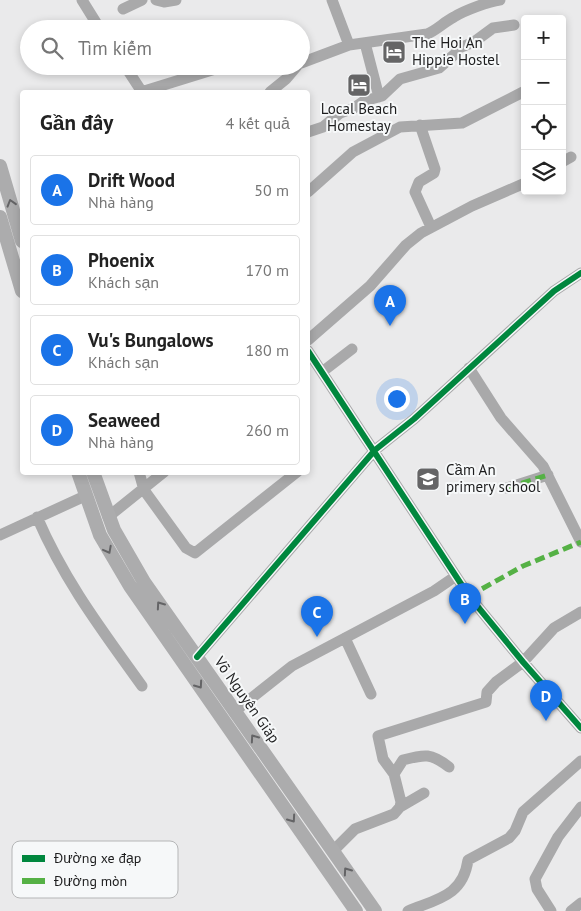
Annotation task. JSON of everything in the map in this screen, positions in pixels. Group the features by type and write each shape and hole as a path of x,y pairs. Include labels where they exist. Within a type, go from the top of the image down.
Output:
{"main road":[{"path":"0,166 20,233"},
{"path":"0,217 20,284"},
{"name":"Võ Nguyên Giáp","path":"79,475 85,496 375,911"},
{"name":"Võ Nguyên Giáp","path":"94,475 102,520 130,586 356,911"}],"street":[{"path":"82,0 94,20"},
{"path":"123,9 142,0"},
{"path":"156,0 164,2 176,0"},
{"path":"332,0 349,45"},
{"path":"310,60 349,45 427,34 460,14 490,1 500,0"},
{"path":"310,131 323,127 340,113 354,108 364,101 379,97 400,79 439,68 459,48 474,42 493,28 514,25"},
{"path":"366,43 379,97"},
{"path":"131,75 141,90"},
{"path":"148,90 196,75"},
{"path":"272,90 289,75"},
{"path":"310,190 353,152 400,126 462,123 521,93"},
{"path":"420,125 435,169 434,173 419,182 415,192 431,227"},
{"path":"310,338 370,286 406,245 431,227 472,206 521,185"},
{"path":"197,657 375,450 414,419 554,291 581,273"},
{"path":"322,372 352,349"},
{"path":"310,354 375,450 469,596 523,662 581,728"},
{"path":"469,368 501,418 536,455 548,474 581,542"},
{"path":"507,488 548,474"},
{"path":"140,475 144,490 186,548 194,553 293,475"},
{"path":"102,520 144,490 161,475"},
{"path":"0,535 85,496"},
{"path":"37,517 51,550 70,584 142,686"},
{"path":"234,711 292,666 434,591 456,576"},
{"path":"400,807 401,802 394,774 383,759 378,736 486,702 488,690 523,662 554,628 581,612"},
{"path":"345,638 371,694"},
{"path":"394,774 403,760 423,755 439,759 449,767"},
{"path":"408,911 446,896 456,888 464,878 468,860 509,838 515,831 523,812 581,762"},
{"path":"333,851 355,829 394,814 400,807 424,793"},
{"path":"551,911 537,889 534,879 558,837 581,807"},
{"path":"571,911 581,903"}],"marked path":[{"path":"507,488 548,475"},
{"path":"469,596 523,566 581,542"}],"cycle path":[{"path":"197,657 375,450 414,419 554,291 581,273"},
{"path":"310,354 469,596 523,662 581,728"}],"place":[{"name":"The Hoi An Hippie Hostel","path":"394,52"},
{"name":"Local Beach Homestay","path":"359,85"},
{"name":"Drift Wood","path":"390,326"},
{"name":"Cầm An primery school","path":"428,479"},
{"name":"Phoenix","path":"465,624"},
{"name":"Vu's Bungalows","path":"317,637"},
{"name":"Seaweed","path":"546,721"}]}
